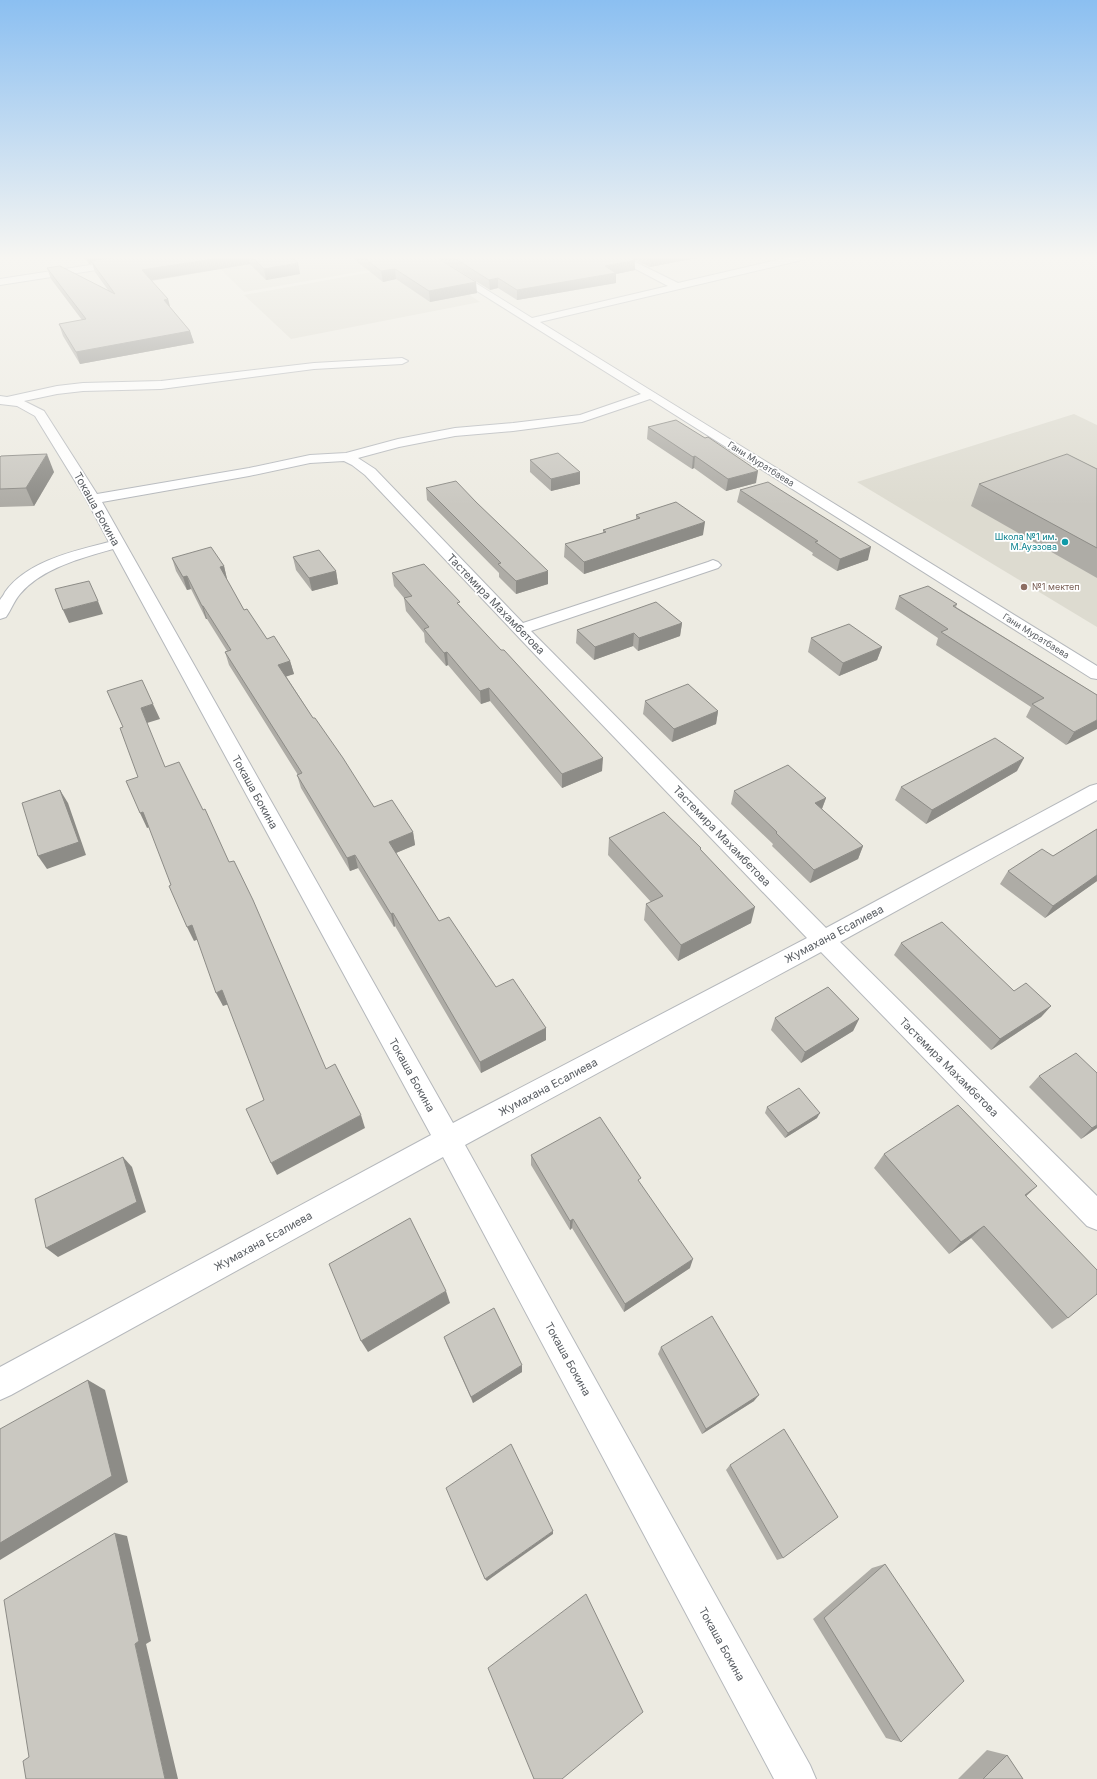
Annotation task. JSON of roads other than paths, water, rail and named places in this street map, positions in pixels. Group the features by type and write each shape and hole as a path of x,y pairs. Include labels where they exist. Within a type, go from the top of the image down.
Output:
{"street":[{"name":"Гани Муратбаева","path":"560,339 1097,674"},
{"path":"3,400 83,386 161,384 219,379 314,366 402,361"},
{"path":"93,500 249,472 310,459 346,457 398,443 455,432 514,427 582,418 652,395"},
{"name":"Токаша Бокина","path":"3,400 20,403 31,407 40,414 93,500 448,1140 796,1779"},
{"name":"Тастемира Махамбетова","path":"346,457 357,462 370,472 520,630 1097,1216"},
{"path":"0,614 16,589 50,565 80,554 117,544"},
{"path":"520,630 713,565"},
{"name":"Жумахана Есалиева","path":"0,1384 448,1140 824,940 1097,791"}],"place":[{"name":"Школа №1 им. М.Ауэзова","path":"1065,542"},
{"name":"№1 мектеп","path":"1024,587"}]}
